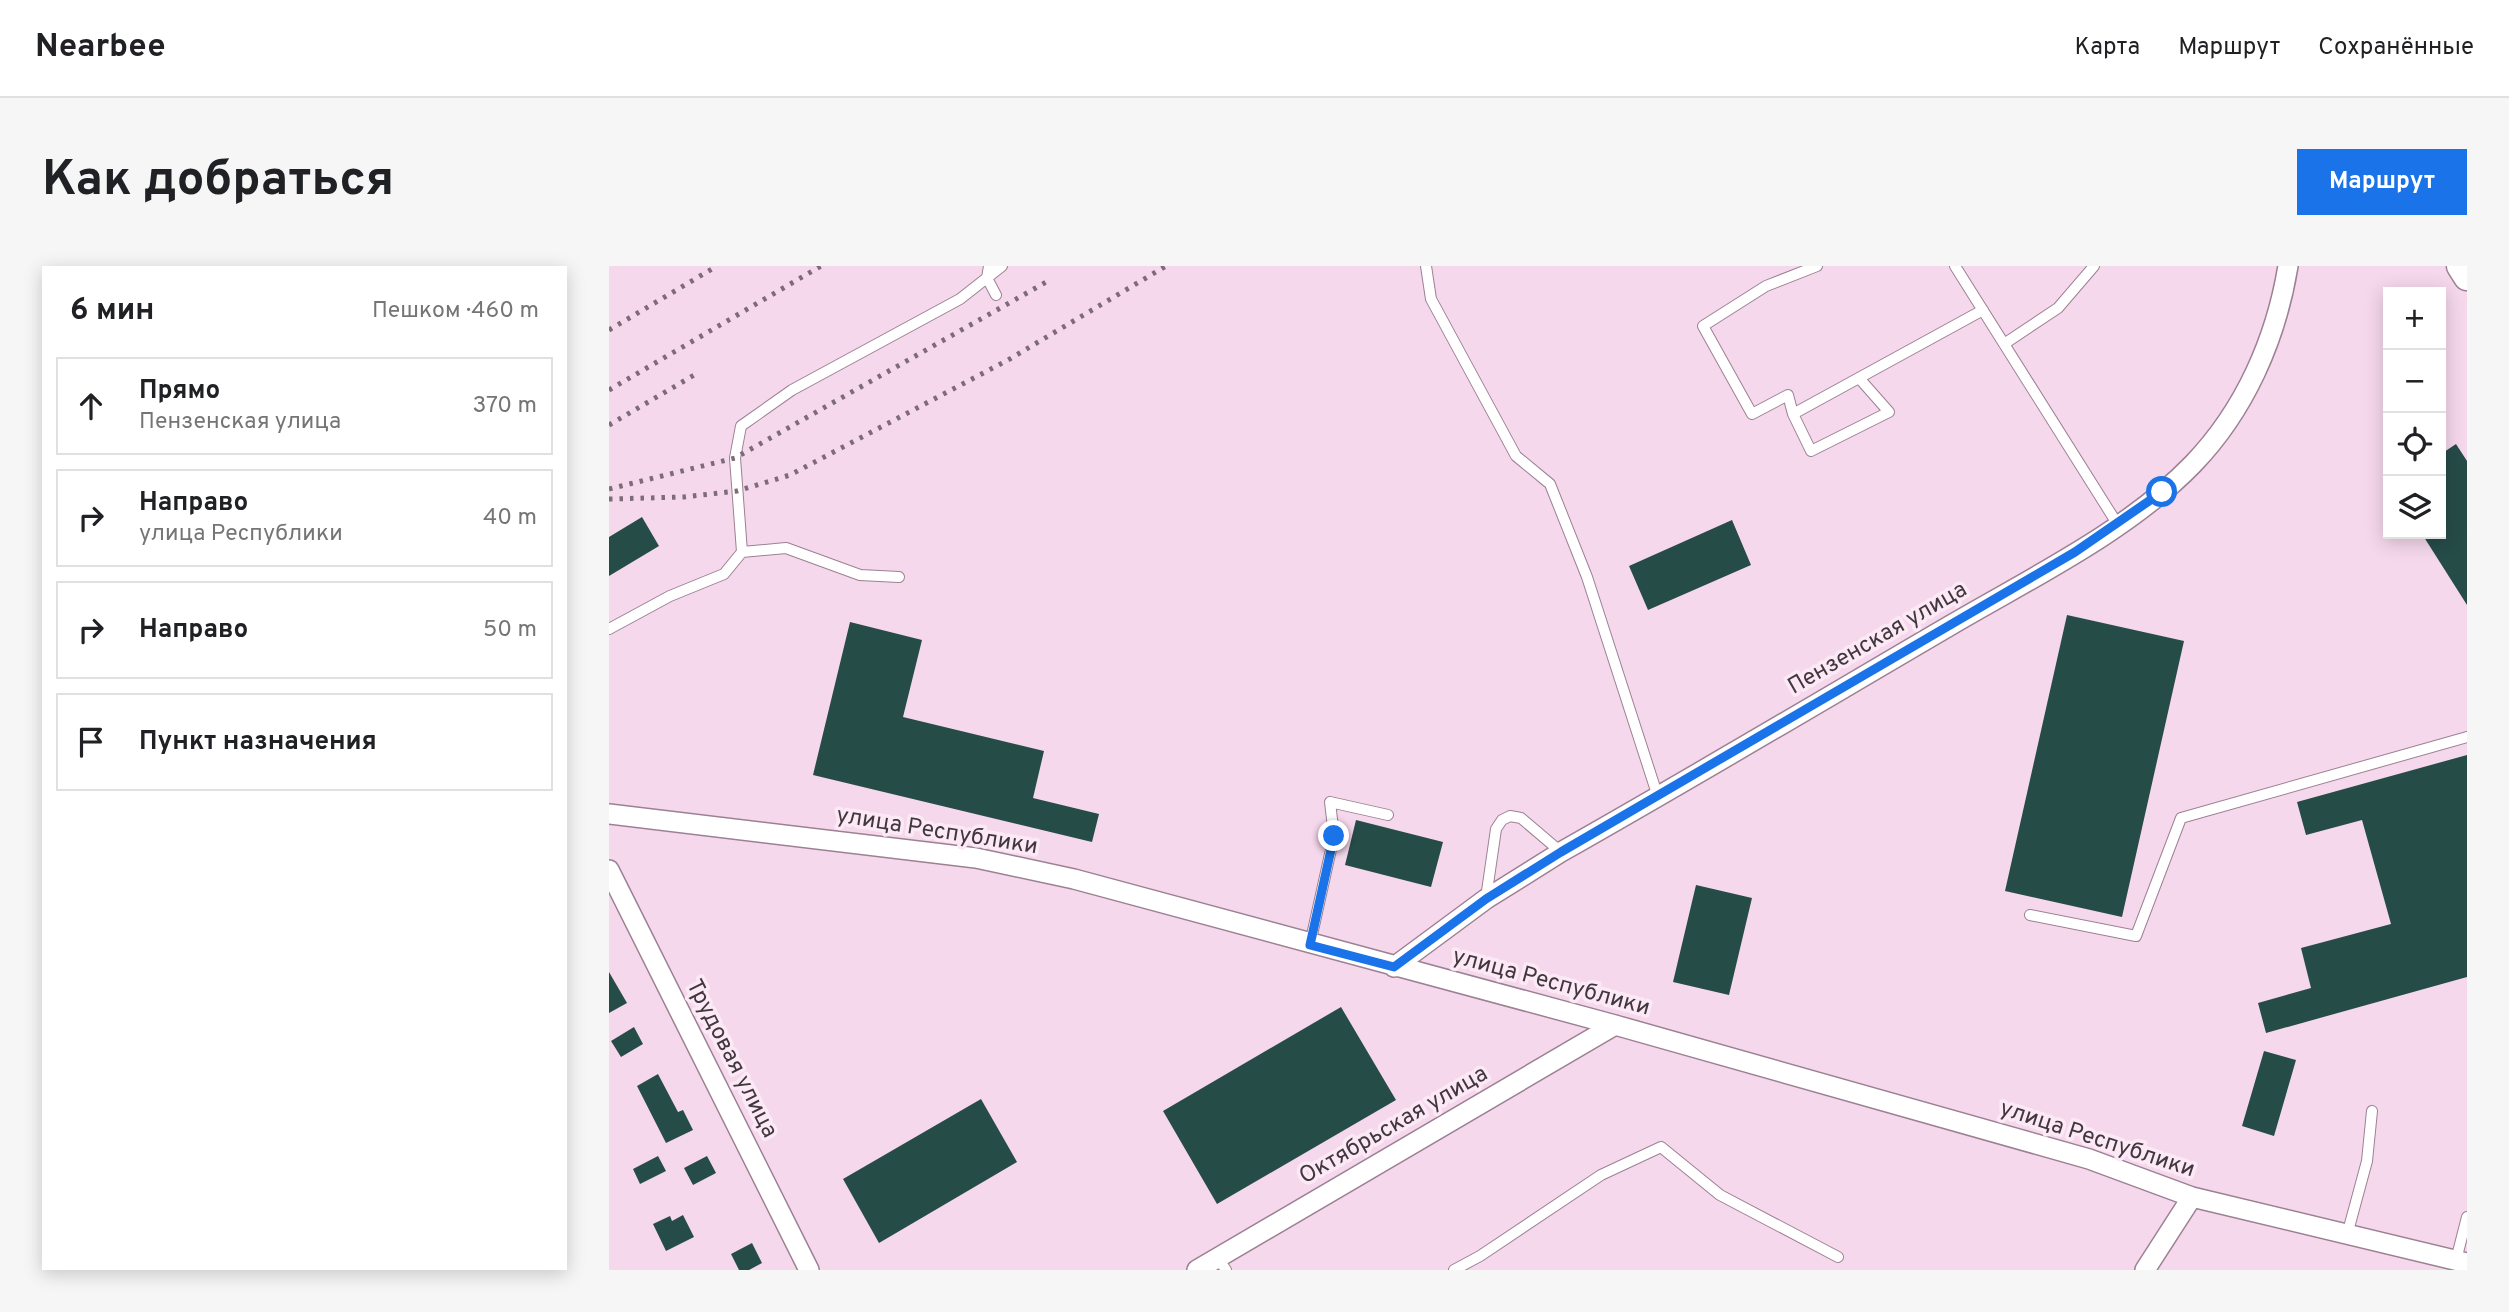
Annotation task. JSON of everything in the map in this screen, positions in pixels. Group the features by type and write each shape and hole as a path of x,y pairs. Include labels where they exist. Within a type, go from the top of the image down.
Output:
{"street":[{"name":"Пензенская улица","path":"1394,967 1486,899 1561,852 2063,559 2118,525 2162,492 2212,442 2242,401 2271,336 2288,266"},
{"path":"2460,266 2467,277"},
{"name":"улица Республики","path":"609,814 976,858 1074,879 1310,945 1615,1025 2089,1158 2192,1196 2462,1261"},
{"name":"Трудовая улица","path":"609,870 809,1270"},
{"name":"Октябрьская улица","path":"1197,1270 1222,1264 1615,1025"},
{"path":"2145,1270 2192,1196"}],"lane":[{"path":"989,266 987,278 996,295"},
{"path":"609,629 670,596 724,574 742,552 735,458 741,426 792,390 960,299 1002,266"},
{"path":"1426,266 1431,299 1516,456 1551,484 1587,577 1658,797"},
{"path":"1817,266 1766,286 1703,326 1752,414 1788,395 1793,414 1811,451 1889,412 1859,378"},
{"path":"1955,266 2118,525"},
{"path":"2004,344 2058,308 2094,266"},
{"path":"1793,414 1983,310"},
{"path":"742,552 786,548 860,575 899,577"},
{"path":"2030,915 2136,936 2181,818 2467,737"},
{"path":"1310,945 1334,836 1330,802 1388,815"},
{"path":"1486,899 1496,829 1502,820 1510,816 1521,818 1561,852"},
{"path":"2347,1234 2367,1161 2372,1111"},
{"path":"1457,1269 1601,1175 1661,1147 1720,1195 1839,1256"},
{"path":"2462,1261 2467,1217"}],"building":[{"path":"2456,444 2467,461 2467,605 2425,539 2446,539 2446,451"},
{"path":"642,517 659,546 609,576 609,537"},
{"path":"1732,520 1751,565 1648,610 1629,566"},
{"path":"2067,615 2184,641 2122,917 2005,891"},
{"path":"850,622 922,640 903,717 1044,751 1033,798 1099,814 1092,842 813,775"},
{"path":"2467,755 2467,977 2266,1033 2258,1003 2311,988 2301,948 2391,924 2362,820 2306,835 2297,802"},
{"path":"1356,820 1443,842 1431,887 1345,865"},
{"path":"1696,885 1752,898 1729,995 1673,982"},
{"path":"609,972 627,1003 609,1013"},
{"path":"1341,1007 1396,1100 1217,1204 1163,1111"},
{"path":"634,1027 643,1044 621,1057 611,1041"},
{"path":"2264,1051 2296,1060 2274,1136 2242,1126"},
{"path":"658,1074 678,1112 683,1110 693,1130 666,1143 637,1086"},
{"path":"981,1099 1017,1162 879,1243 843,1179"},
{"path":"658,1156 666,1171 640,1184 633,1169"},
{"path":"707,1156 716,1173 693,1185 684,1168"},
{"path":"683,1215 694,1237 666,1251 653,1224 670,1216 672,1221"},
{"path":"752,1243 762,1263 749,1270 739,1270 731,1254"}],"railway":[{"path":"609,330 717,266"},
{"path":"609,390 821,266"},
{"path":"609,499 684,497 737,491 790,475 1008,360 1166,266"},
{"path":"609,489 735,458 1048,281"},
{"path":"609,425 696,374"}],"route":[{"path":"1334,836 1310,945 1394,967 1486,899 1561,852 2075,552 2118,525 2162,492"}]}
